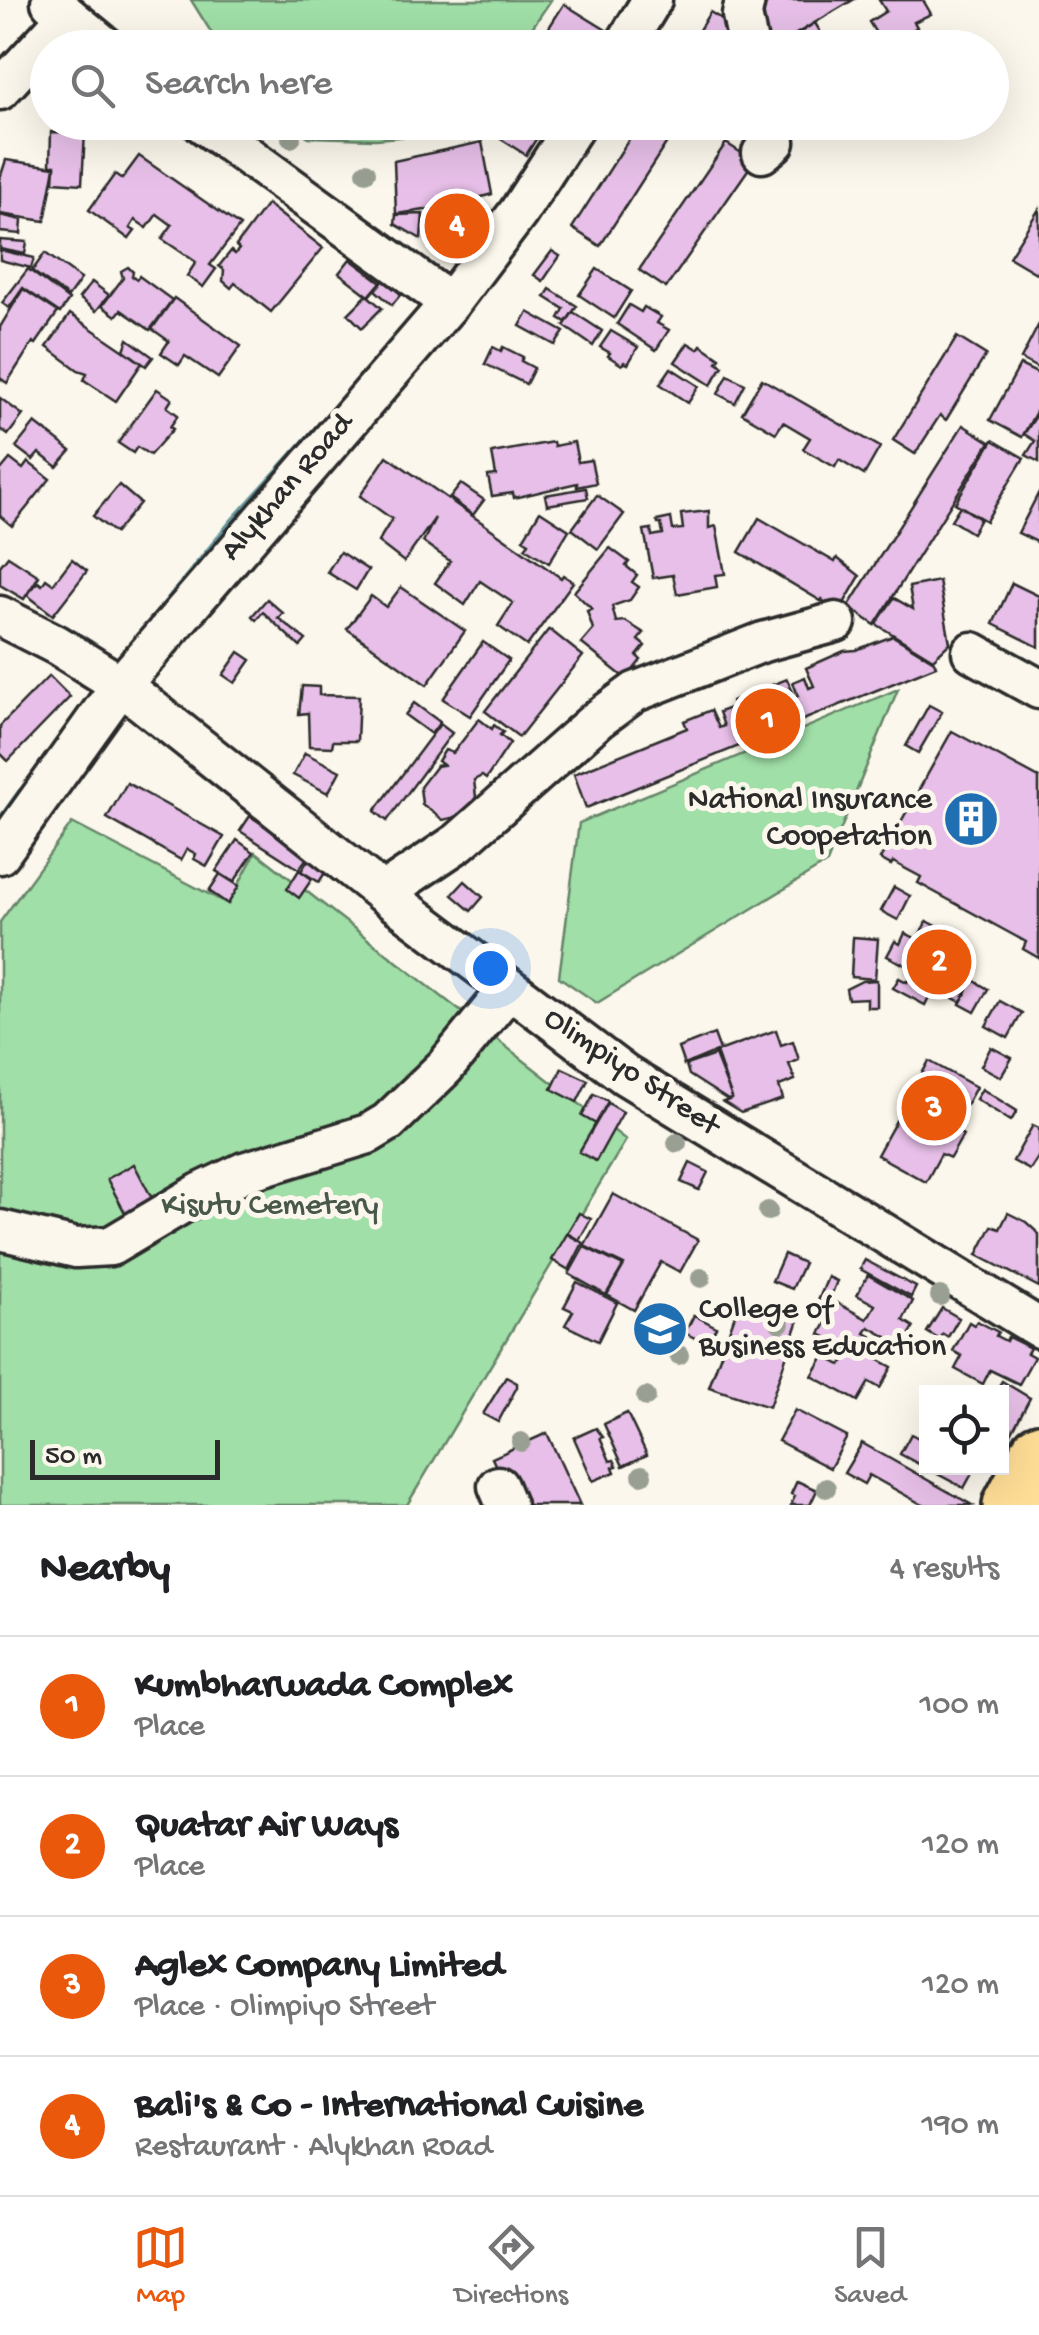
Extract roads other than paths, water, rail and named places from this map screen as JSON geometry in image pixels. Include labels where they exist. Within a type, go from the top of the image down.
[{"type":"highway","points":[[1010,1505],[1039,1452]]},
{"type":"street","points":[[634,30],[652,0]]},
{"type":"street","points":[[744,0],[745,30]]},
{"type":"street","points":[[42,30],[58,8],[85,30]]},
{"type":"street","points":[[0,90],[30,48]]},
{"type":"street","points":[[226,140],[450,303]]},
{"type":"street","name":"Alykhan Road","points":[[0,854],[121,685],[450,303],[518,213],[565,140]]},
{"type":"street","name":"Olimpiyo Street","points":[[0,616],[58,645],[121,685],[382,894],[626,1075],[1039,1328]]},
{"type":"street","points":[[382,894],[459,842],[596,720],[635,692],[763,642],[836,622]]},
{"type":"street","points":[[972,652],[1039,689]]},
{"type":"street","points":[[0,1230],[76,1248],[111,1246],[244,1172],[368,1134],[388,1122],[444,1066],[508,990]]},
{"type":"waterway","points":[[154,619],[232,523],[338,406]]},
{"type":"waterway","points":[[0,821],[21,792]]},
{"type":"place","name":"Bali's & Co - International Cuisine","points":[[457,226]]},
{"type":"place","name":"Kumbharwada Complex","points":[[768,721]]},
{"type":"place","name":"National Insurance Coopetation","points":[[971,819]]},
{"type":"place","name":"Quatar Air Ways","points":[[939,962]]},
{"type":"place","name":"Aglex Company Limited","points":[[934,1108]]},
{"type":"place","name":"College of Business Education","points":[[660,1329]]},
{"type":"park label","name":"Kisutu Cemetery","points":[[270,1207]]}]
